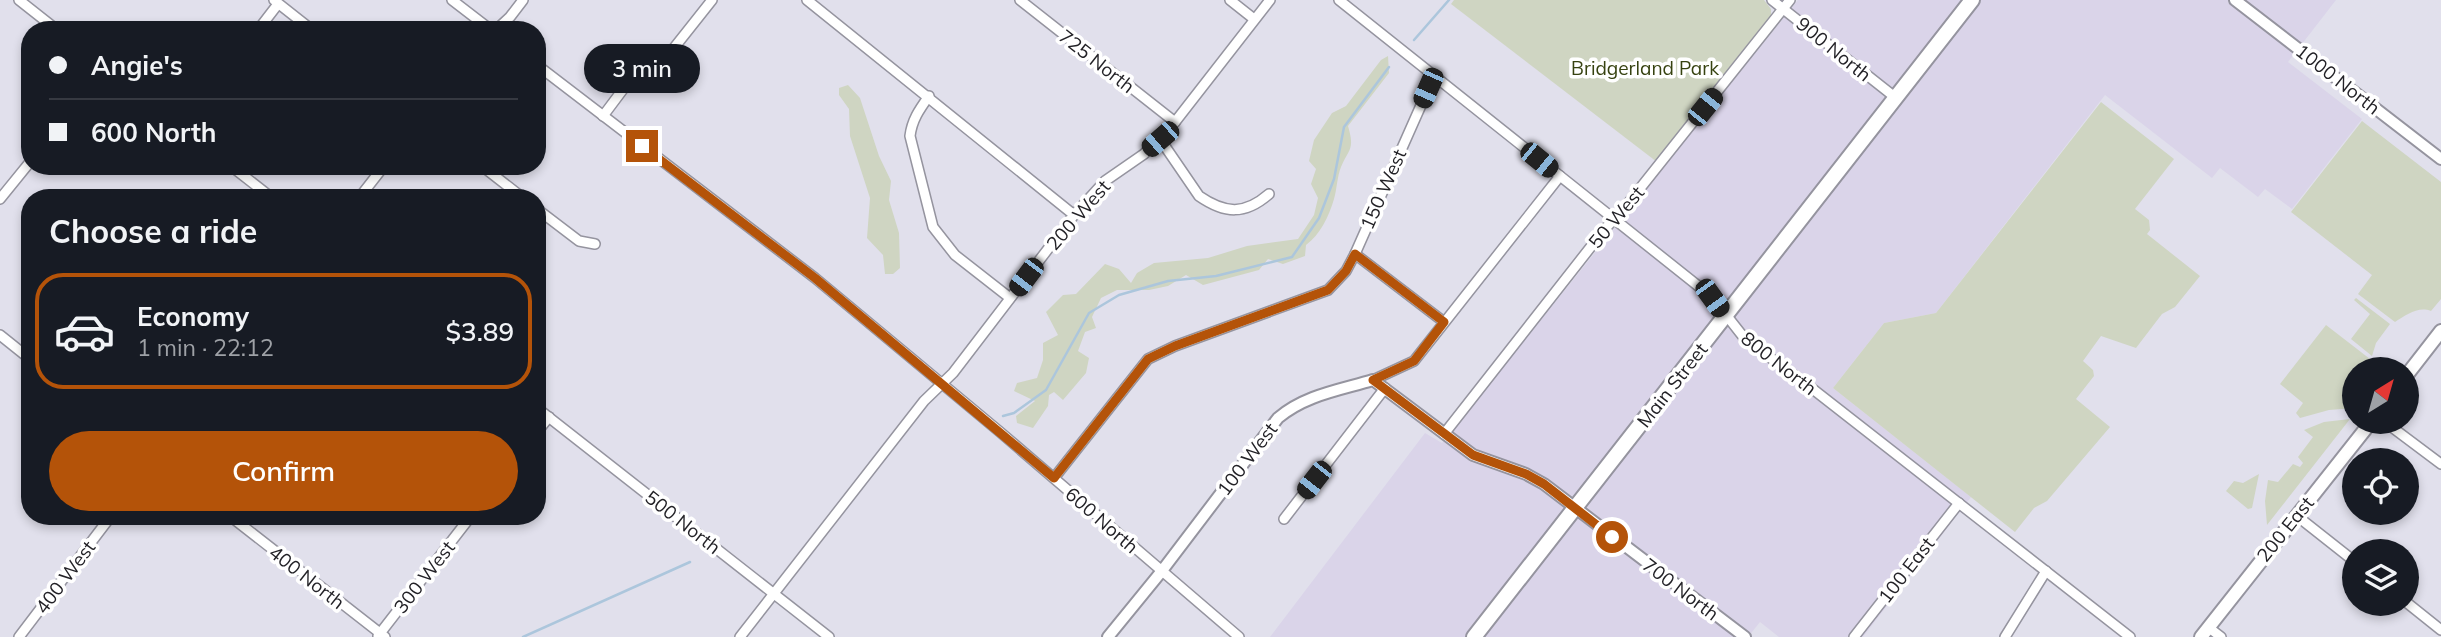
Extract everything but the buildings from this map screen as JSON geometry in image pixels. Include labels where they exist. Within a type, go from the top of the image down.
[{"type":"main road","name":"Main Street","points":[[1474,637],[1972,0]]},
{"type":"main road","points":[[2419,359],[2441,331]]},
{"type":"main road","name":"200 East","points":[[2205,632],[2362,434]]},
{"type":"street","points":[[19,0],[46,21]]},
{"type":"street","points":[[452,0],[481,21]]},
{"type":"street","points":[[505,21],[523,0]]},
{"type":"street","points":[[603,116],[645,60],[666,58],[712,0]]},
{"type":"street","points":[[807,0],[1074,215]]},
{"type":"street","name":"725 North","points":[[1020,0],[1175,122]]},
{"type":"street","points":[[1230,0],[1254,19]]},
{"type":"street","name":"200 West","points":[[740,637],[1074,215],[1105,181],[1160,139],[1270,0]]},
{"type":"street","name":"800 North","points":[[1339,0],[1712,298],[1745,339],[2130,637]]},
{"type":"street","name":"900 North","points":[[1772,0],[1786,4],[1896,98]]},
{"type":"street","name":"1000 North","points":[[2235,0],[2441,159]]},
{"type":"street","points":[[264,21],[276,2],[300,21]]},
{"type":"street","name":"50 West","points":[[1444,434],[1786,4]]},
{"type":"street","name":"600 North","points":[[546,72],[815,278],[943,383],[1238,637]]},
{"type":"street","name":"150 West","points":[[1054,478],[1148,359],[1175,346],[1328,290],[1346,271],[1434,76]]},
{"type":"street","points":[[929,96],[916,113],[910,136],[933,227],[955,255],[1010,298]]},
{"type":"street","points":[[1160,139],[1199,196],[1209,202],[1227,209],[1246,209],[1256,205],[1269,194]]},
{"type":"street","points":[[0,199],[21,173]]},
{"type":"street","points":[[243,175],[260,189]]},
{"type":"street","points":[[366,189],[377,175]]},
{"type":"street","points":[[494,175],[511,189]]},
{"type":"street","name":"100 West","points":[[1108,637],[1278,418],[1308,399],[1373,380],[1414,361],[1560,176]]},
{"type":"street","points":[[546,216],[579,241],[595,244]]},
{"type":"street","points":[[1355,254],[1444,322]]},
{"type":"street","points":[[0,335],[21,352]]},
{"type":"street","name":"700 North","points":[[1373,380],[1473,455],[1526,474],[1544,484],[1745,637]]},
{"type":"street","points":[[1284,519],[1385,388]]},
{"type":"street","name":"500 North","points":[[546,415],[829,637]]},
{"type":"street","points":[[546,421],[549,417]]},
{"type":"street","points":[[2401,434],[2441,464]]},
{"type":"street","name":"100 East","points":[[1854,637],[1959,503]]},
{"type":"street","points":[[2297,516],[2342,552]]},
{"type":"street","name":"400 West","points":[[19,637],[104,525]]},
{"type":"street","name":"400 North","points":[[241,525],[381,636]]},
{"type":"street","name":"300 West","points":[[381,636],[464,525]]},
{"type":"street","points":[[2005,637],[2046,571]]},
{"type":"street","points":[[2419,612],[2441,629]]},
{"type":"street","points":[[2205,632],[2221,637]]},
{"type":"shaded area","points":[[1798,0],[2336,0],[2288,62],[2362,119],[2292,209],[2265,189],[2258,197],[2220,168],[2212,178],[2105,95],[1936,313],[1884,323],[1833,388],[1971,497],[1863,637],[1779,637],[1760,622],[1748,637],[1270,637],[1425,433],[1442,443]]},
{"type":"green space","name":"Bridgerland Park","points":[[1454,0],[1764,0],[1771,9],[1771,16],[1657,162],[1451,4]]},
{"type":"green space","points":[[1388,56],[1389,73],[1348,126],[1351,145],[1340,171],[1332,205],[1320,231],[1306,245],[1305,256],[1283,264],[1268,259],[1259,270],[1203,285],[1186,275],[1168,286],[1149,290],[1117,290],[1101,298],[1092,317],[1096,328],[1085,332],[1078,351],[1089,358],[1086,373],[1063,400],[1054,392],[1049,395],[1048,406],[1033,428],[1017,423],[1016,416],[1035,401],[1014,391],[1017,383],[1037,378],[1043,360],[1043,343],[1058,335],[1046,312],[1063,295],[1076,294],[1105,264],[1119,269],[1131,283],[1137,273],[1154,263],[1208,258],[1247,246],[1298,239],[1314,215],[1318,198],[1311,184],[1316,169],[1309,161],[1314,140],[1332,113],[1346,106],[1381,60]]},
{"type":"green space","points":[[848,85],[860,98],[879,156],[891,181],[889,200],[899,233],[900,268],[893,274],[885,274],[883,255],[867,238],[870,198],[850,136],[849,109],[839,95],[839,88]]},
{"type":"green space","points":[[2101,102],[2174,159],[2135,209],[2149,220],[2150,230],[2147,234],[2200,276],[2175,307],[2162,314],[2136,348],[2101,336],[2083,361],[2093,370],[2094,376],[2076,399],[2110,427],[2047,501],[2034,508],[2015,532],[1833,388],[1884,323],[1936,313]]},
{"type":"green space","points":[[2362,121],[2441,182],[2441,299],[2431,311],[2417,310],[2395,322],[2358,294],[2372,275],[2291,212]]},
{"type":"green space","points":[[2356,298],[2390,324],[2376,343],[2372,356],[2351,339],[2370,314],[2354,300]]},
{"type":"green space","points":[[2326,325],[2367,357],[2342,357],[2342,409],[2300,418],[2296,413],[2303,403],[2280,384]]},
{"type":"green space","points":[[2342,420],[2342,429],[2267,525],[2265,501],[2268,480],[2278,482],[2293,464],[2300,467],[2303,463],[2298,457],[2313,437],[2304,430],[2324,422]]},
{"type":"green space","points":[[2259,474],[2252,508],[2248,509],[2226,491],[2234,481],[2243,483]]},
{"type":"waterway","points":[[1414,40],[1449,0]]},
{"type":"waterway","points":[[1003,416],[1014,413],[1046,390],[1089,313],[1119,295],[1168,281],[1216,276],[1292,257],[1319,218],[1334,179],[1344,127],[1389,67]]},
{"type":"waterway","points":[[523,637],[690,562]]},
{"type":"route","points":[[642,146],[815,278],[1054,478],[1148,359],[1159,352],[1328,290],[1346,271],[1355,254],[1444,322],[1414,361],[1373,380],[1473,455],[1526,474],[1544,484],[1612,537]]}]
